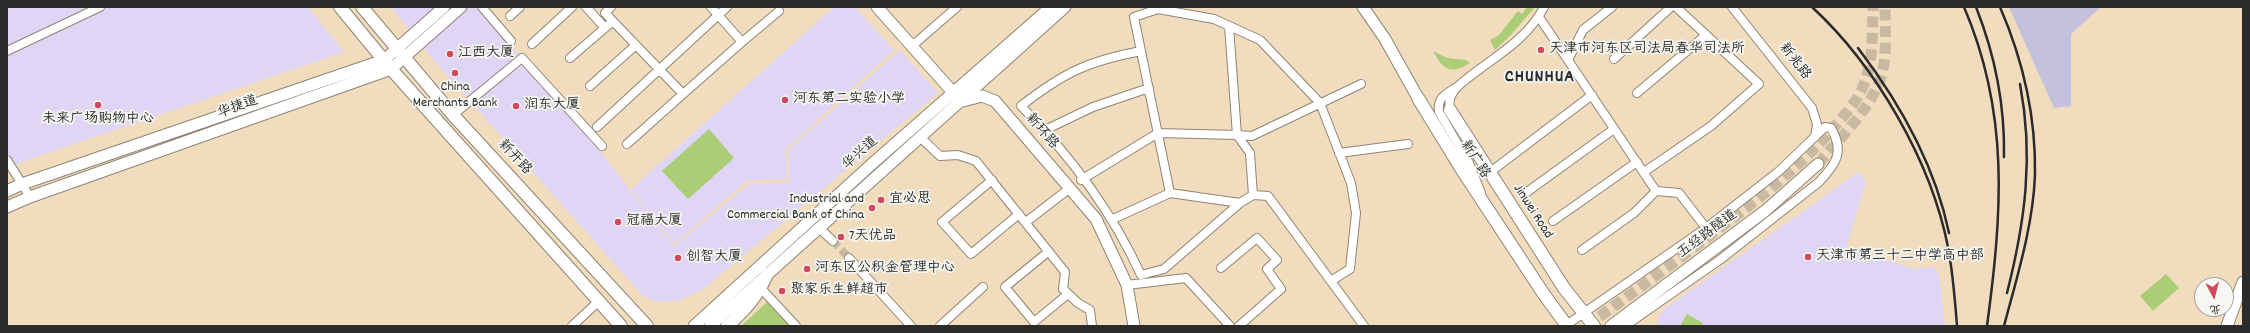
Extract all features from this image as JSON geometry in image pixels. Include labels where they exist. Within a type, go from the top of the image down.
[{"type":"main road","points":[[340,7],[387,64],[621,326]]},
{"type":"main road","name":"新开路","points":[[362,7],[453,115],[647,326]]},
{"type":"main road","name":"新广路","points":[[1418,98],[1543,293],[1566,326]]},
{"type":"main road","name":"Jinwei Road","points":[[1450,110],[1564,288],[1594,326]]},
{"type":"main road","points":[[727,326],[752,303],[759,286],[767,274]]},
{"type":"street","points":[[7,51],[100,7]]},
{"type":"street","name":"华捷道","points":[[401,54],[444,7]]},
{"type":"street","name":"华捷道","points":[[7,207],[30,197],[387,64],[461,7]]},
{"type":"street","points":[[482,7],[511,41]]},
{"type":"street","points":[[510,16],[520,7]]},
{"type":"street","points":[[532,44],[572,7]]},
{"type":"street","points":[[586,7],[605,28]]},
{"type":"street","points":[[611,7],[605,13],[683,94]]},
{"type":"street","points":[[711,7],[742,42]]},
{"type":"street","points":[[597,128],[727,7]]},
{"type":"street","points":[[877,7],[957,98]]},
{"type":"street","points":[[912,46],[957,7]]},
{"type":"street","name":"华兴道","points":[[767,274],[920,137],[957,98],[1051,7]]},
{"type":"street","name":"华兴道","points":[[696,324],[873,163],[957,98],[1065,7]]},
{"type":"street","points":[[1358,7],[1374,23]]},
{"type":"street","name":"新广路","points":[[1364,7],[1397,59],[1418,98]]},
{"type":"street","points":[[1483,200],[1477,180],[1469,163],[1438,112],[1438,104],[1442,96],[1457,87],[1518,40],[1539,17],[1544,7]]},
{"type":"street","points":[[1568,60],[1583,30],[1612,7]]},
{"type":"street","points":[[1614,59],[1671,7]]},
{"type":"street","points":[[1644,172],[1711,126],[1758,84],[1676,7]]},
{"type":"street","name":"新兆路","points":[[1732,7],[1812,108],[1817,124],[1813,140]]},
{"type":"street","points":[[1170,193],[1150,88],[1134,17],[1158,9],[1214,19],[1260,40],[1320,103],[1351,183],[1356,213],[1350,269],[1331,281]]},
{"type":"street","points":[[627,144],[742,42],[779,12]]},
{"type":"street","points":[[1539,17],[1656,190],[1679,193],[1706,228]]},
{"type":"street","points":[[570,58],[613,21]]},
{"type":"street","points":[[1229,26],[1237,135],[1250,153],[1253,195]]},
{"type":"street","points":[[1637,93],[1706,35]]},
{"type":"street","points":[[590,86],[636,45]]},
{"type":"street","points":[[1141,51],[1088,64],[1051,83],[1021,106],[1045,130],[1113,219],[1141,275],[1164,269],[1240,203],[1253,195],[1268,196],[1364,326]]},
{"type":"street","points":[[453,115],[522,58],[602,146]]},
{"type":"street","name":"华捷道","points":[[7,191],[22,184],[387,64]]},
{"type":"street","points":[[1082,180],[1158,134],[1252,136],[1361,84]]},
{"type":"street","points":[[1450,110],[1449,103],[1452,94],[1457,87]]},
{"type":"street","points":[[1045,130],[1093,107],[1150,88]]},
{"type":"street","points":[[1490,173],[1592,95]]},
{"type":"street","name":"新环路","points":[[957,98],[982,96],[995,101],[1096,219],[1127,285],[1134,326]]},
{"type":"street","points":[[1566,326],[1706,228],[1778,172],[1827,126],[1833,133],[1838,144],[1837,157],[1834,164],[1819,182],[1721,259],[1625,326]]},
{"type":"street","points":[[1527,192],[1614,129]]},
{"type":"street","points":[[920,137],[940,156],[958,155],[976,161],[1026,222],[1064,272],[1063,289],[1078,303],[1090,310],[1092,326]]},
{"type":"street","points":[[1339,153],[1408,144]]},
{"type":"street","points":[[7,160],[30,197]]},
{"type":"street","points":[[1553,221],[1637,162]]},
{"type":"street","name":"五经路隧道","points":[[1611,326],[1765,211],[1818,164]]},
{"type":"street","points":[[992,180],[942,222],[972,254],[1019,214]]},
{"type":"street","points":[[1026,222],[1070,188]]},
{"type":"street","points":[[1582,250],[1634,213],[1656,190]]},
{"type":"street","points":[[1113,219],[1170,193],[1240,203]]},
{"type":"street","points":[[819,228],[833,241]]},
{"type":"street","points":[[1221,268],[1257,238],[1277,260],[1267,268],[1281,289],[1239,326]]},
{"type":"street","points":[[1048,252],[1005,287],[1034,322],[1068,294]]},
{"type":"street","points":[[849,258],[911,326]]},
{"type":"street","points":[[1127,285],[1186,278],[1230,326]]},
{"type":"street","points":[[2226,326],[2243,282]]},
{"type":"street","points":[[710,326],[759,286],[796,326]]},
{"type":"street","points":[[940,326],[983,287]]},
{"type":"street","points":[[572,326],[599,301]]},
{"type":"shaded area","name":"未来广场购物中心","points":[[7,7],[308,7],[344,52],[27,160],[7,170]]},
{"type":"shaded area","points":[[391,7],[478,7],[596,146],[674,246],[749,184],[789,182],[788,150],[900,50],[938,93],[702,290],[677,301],[654,301],[642,295],[437,64]]},
{"type":"shaded area","name":"河东第二实验小学","points":[[834,7],[855,7],[894,50],[785,150],[787,179],[747,181],[674,244],[631,189]]},
{"type":"shaded area","points":[[2009,7],[2101,7],[2071,34],[2071,106],[2054,108]]},
{"type":"shaded area","name":"天津市第三十二中学高中部","points":[[1859,172],[1866,182],[1846,248],[1916,269],[1934,267],[1939,275],[1945,326],[1658,326],[1658,318],[1664,309]]},
{"type":"green space","points":[[1527,7],[1535,7],[1510,36],[1495,50],[1490,40],[1499,35],[1518,11],[1522,14]]},
{"type":"green space","points":[[1433,51],[1447,58],[1466,60],[1470,63],[1458,69],[1448,69],[1440,63]]},
{"type":"green space","points":[[709,129],[734,158],[688,199],[662,171]]},
{"type":"green space","points":[[2166,274],[2179,288],[2153,311],[2140,296]]},
{"type":"green space","points":[[767,302],[789,326],[741,326]]},
{"type":"green space","points":[[1687,314],[1703,323],[1701,326],[1680,326]]},
{"type":"tunnel","points":[[1586,326],[1660,273],[1753,203],[1784,177],[1828,134],[1854,102],[1865,81],[1872,50],[1873,7]]},
{"type":"tunnel","points":[[1818,164],[1860,116],[1879,83],[1885,56],[1885,7]]},
{"type":"tunnel","points":[[833,241],[849,258]]},
{"type":"railway","points":[[1812,7],[1836,31],[1858,57],[1879,86],[1898,117],[1914,149],[1929,182],[1940,214],[1953,277],[1957,326]]},
{"type":"railway","points":[[1964,7],[1979,47],[1989,86],[1995,125],[1998,165],[1996,244],[1987,326]]},
{"type":"railway","points":[[1976,7],[1989,43],[1998,80],[2003,118],[2004,157]]},
{"type":"railway","points":[[2000,7],[2021,68],[2030,110],[2035,153],[2034,194],[2028,232],[2004,326]]},
{"type":"railway","points":[[1858,48],[1888,91],[1914,136],[1935,183],[1949,233]]},
{"type":"railway","points":[[2007,293],[2019,241],[2026,189],[2026,137],[2020,84]]},
{"type":"place","name":"天津市河东区司法局春华司法所","points":[[1541,50]]},
{"type":"place","name":"江西大厦","points":[[450,54]]},
{"type":"place","name":"China Merchants Bank","points":[[455,73]]},
{"type":"place","name":"河东第二实验小学","points":[[785,100]]},
{"type":"place","name":"未来广场购物中心","points":[[98,105]]},
{"type":"place","name":"润东大厦","points":[[516,106]]},
{"type":"place","name":"宜必思","points":[[881,200]]},
{"type":"place","name":"Industrial and Commercial Bank of China","points":[[872,208]]},
{"type":"place","name":"冠福大厦","points":[[618,222]]},
{"type":"place","name":"7天优品","points":[[841,237]]},
{"type":"place","name":"天津市第三十二中学高中部","points":[[1808,257]]},
{"type":"place","name":"创智大厦","points":[[678,258]]},
{"type":"place","name":"河东区公积金管理中心","points":[[807,269]]},
{"type":"place","name":"聚家乐生鲜超市","points":[[782,291]]},
{"type":"district","name":"CHUNHUA","points":[[1540,79]]}]
